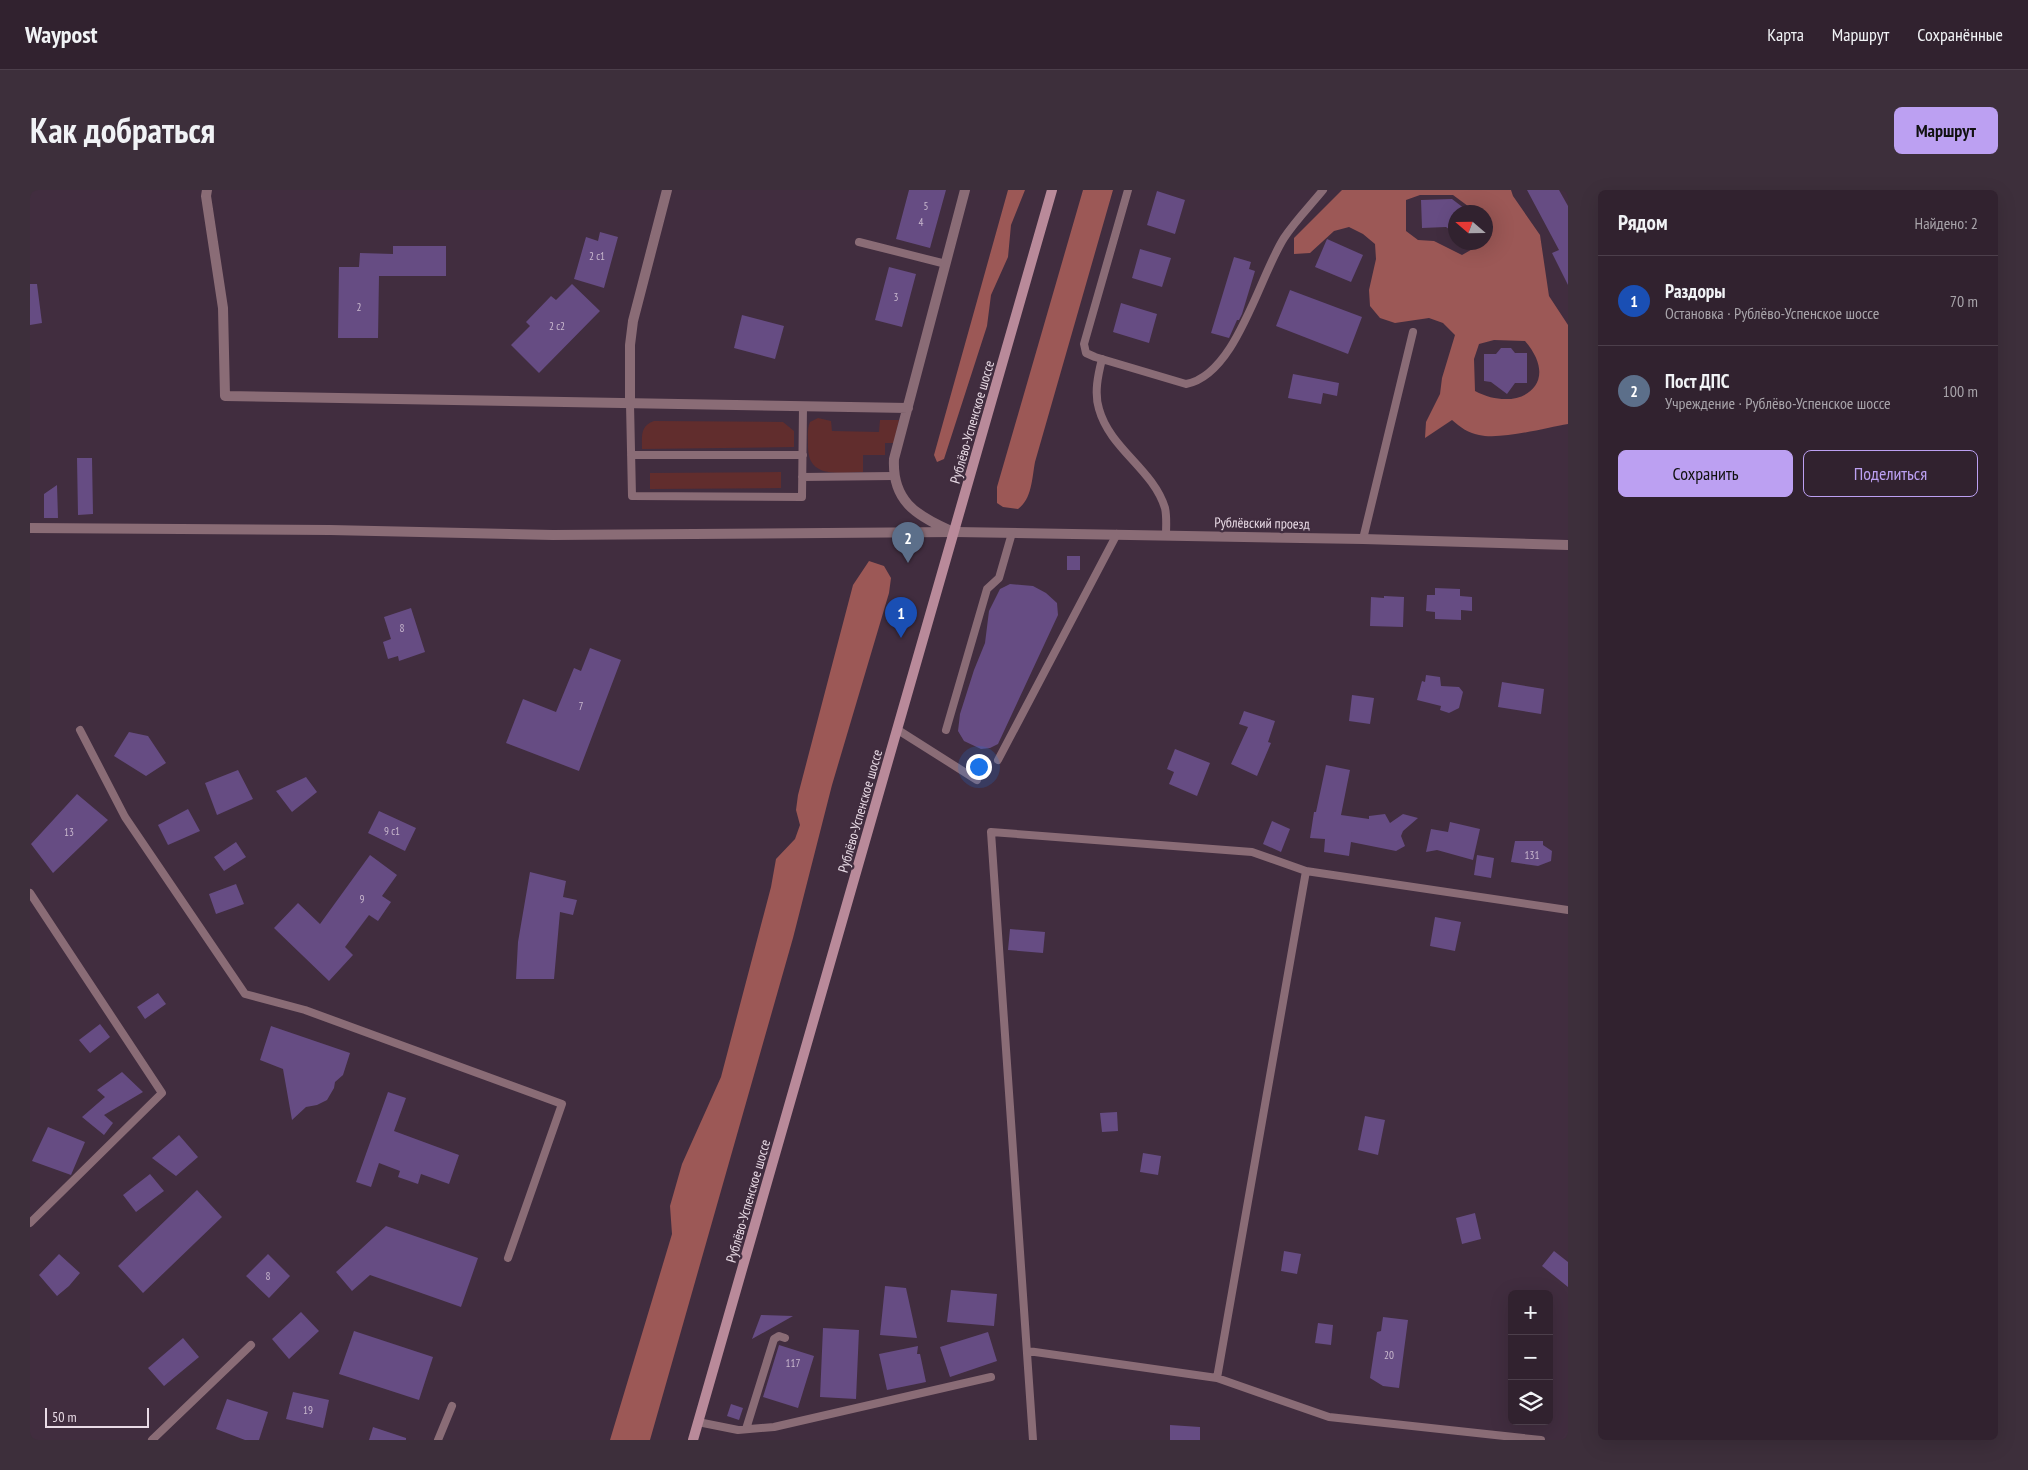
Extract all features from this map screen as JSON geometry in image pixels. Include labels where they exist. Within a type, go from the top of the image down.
[{"type":"main road","name":"Рублёво-Успенское шоссе","points":[[693,1440],[1052,190]]},
{"type":"street","points":[[207,190],[223,308],[225,396],[908,408]]},
{"type":"street","points":[[630,404],[630,345],[633,320],[666,190]]},
{"type":"street","points":[[955,532],[932,522],[914,510],[899,492],[893,476],[894,459],[965,190]]},
{"type":"street","name":"Рублёвский проезд","points":[[30,528],[553,535],[955,532],[1363,539],[1568,545]]},
{"type":"lane","points":[[1128,190],[1084,344],[1086,353],[1102,360],[1186,384],[1197,382],[1209,374],[1232,344],[1243,326],[1284,238],[1323,190]]},
{"type":"lane","points":[[859,242],[946,264]]},
{"type":"lane","points":[[1363,539],[1413,332]]},
{"type":"lane","points":[[1102,360],[1097,392],[1099,409],[1117,445],[1148,478],[1160,500],[1164,508],[1166,535]]},
{"type":"lane","points":[[630,404],[632,496],[802,497],[803,407]]},
{"type":"lane","points":[[631,455],[803,455]]},
{"type":"lane","points":[[802,477],[893,476]]},
{"type":"lane","points":[[946,730],[987,589],[999,578],[1012,533]]},
{"type":"lane","points":[[998,760],[1117,534]]},
{"type":"lane","points":[[80,730],[125,817],[245,994],[306,1010],[562,1104],[508,1258]]},
{"type":"lane","points":[[898,730],[977,780]]},
{"type":"lane","points":[[1033,1440],[991,832],[1252,852],[1306,872],[1568,910]]},
{"type":"lane","points":[[1217,1378],[1306,872]]},
{"type":"lane","points":[[30,893],[162,1093],[30,1223]]},
{"type":"lane","points":[[746,1429],[774,1339],[779,1336],[785,1338]]},
{"type":"lane","points":[[152,1440],[251,1345]]},
{"type":"lane","points":[[1028,1351],[1217,1378],[1329,1417],[1541,1440]]},
{"type":"lane","points":[[698,1422],[738,1430],[774,1427],[991,1377]]},
{"type":"lane","points":[[438,1440],[452,1406]]},
{"type":"shaded area","points":[[1008,190],[1025,190],[1011,225],[1008,257],[991,295],[987,326],[944,459],[937,462],[934,455]]},
{"type":"shaded area","points":[[1083,190],[1113,190],[1035,462],[1029,494],[1023,505],[1018,509],[1003,507],[997,503],[997,487]]},
{"type":"shaded area","points":[[1342,190],[1511,190],[1513,196],[1540,235],[1549,296],[1568,325],[1568,424],[1511,435],[1488,436],[1471,433],[1452,420],[1425,438],[1426,422],[1440,394],[1442,378],[1455,335],[1443,323],[1429,318],[1395,323],[1380,318],[1370,306],[1369,290],[1376,259],[1375,244],[1363,234],[1349,227],[1334,231],[1310,253],[1294,254],[1294,238]],"holes":[[[1494,340],[1525,341],[1536,357],[1539,371],[1537,382],[1530,391],[1520,397],[1506,399],[1491,397],[1475,391],[1474,359],[1479,344]]]},
{"type":"shaded area","points":[[818,418],[831,421],[832,431],[879,432],[880,420],[899,420],[894,443],[885,443],[885,455],[863,455],[863,472],[835,473],[819,469],[813,464],[809,456],[809,425],[810,422]]},
{"type":"shaded area","points":[[654,421],[783,422],[794,431],[794,447],[642,449],[644,429],[649,423]]},
{"type":"shaded area","points":[[781,472],[781,488],[650,489],[650,473]]},
{"type":"shaded area","points":[[869,561],[884,566],[891,578],[889,593],[832,785],[793,938],[650,1440],[610,1440],[672,1234],[670,1206],[682,1164],[721,1077],[771,887],[776,859],[795,839],[800,825],[796,810],[798,795],[853,585]]},
{"type":"building","points":[[909,190],[946,190],[930,248],[896,239]]},
{"type":"building","points":[[1527,190],[1559,190],[1568,206],[1568,285],[1552,253],[1559,250]]},
{"type":"building","points":[[1157,191],[1185,200],[1175,234],[1147,225]]},
{"type":"building","points":[[1452,199],[1460,205],[1448,205],[1448,228],[1422,228],[1421,200]]},
{"type":"building","points":[[600,232],[618,237],[604,288],[574,279],[586,237],[598,241]]},
{"type":"building","points":[[1327,239],[1363,255],[1351,282],[1315,267]]},
{"type":"building","points":[[393,246],[446,246],[446,276],[379,276],[378,338],[338,338],[339,267],[359,267],[360,253],[393,254]]},
{"type":"building","points":[[1140,249],[1171,258],[1162,287],[1132,278]]},
{"type":"building","points":[[1234,257],[1251,262],[1249,269],[1255,271],[1242,314],[1239,320],[1237,320],[1229,338],[1211,333]]},
{"type":"building","points":[[889,267],[916,274],[902,327],[875,320]]},
{"type":"building","points":[[30,284],[37,284],[42,323],[30,325]]},
{"type":"building","points":[[572,284],[600,311],[539,373],[511,345],[530,326],[526,322],[551,296],[556,300]]},
{"type":"building","points":[[1290,290],[1362,317],[1348,354],[1276,326]]},
{"type":"building","points":[[1121,303],[1157,314],[1149,343],[1113,332]]},
{"type":"building","points":[[742,315],[784,326],[775,359],[734,348]]},
{"type":"building","points":[[1501,348],[1511,348],[1515,353],[1527,353],[1527,383],[1515,383],[1507,394],[1491,382],[1484,381],[1484,354],[1496,354]]},
{"type":"building","points":[[1293,374],[1339,383],[1337,396],[1323,393],[1321,404],[1288,398]]},
{"type":"building","points":[[77,458],[92,458],[93,514],[78,515]]},
{"type":"building","points":[[57,485],[58,518],[44,518],[44,494]]},
{"type":"building","points":[[1067,556],[1080,556],[1080,570],[1067,570]]},
{"type":"building","points":[[1010,584],[1033,586],[1046,593],[1057,603],[1058,615],[998,744],[990,748],[981,749],[964,741],[958,731],[960,714],[985,643],[989,611],[1000,589]]},
{"type":"building","points":[[1435,588],[1460,589],[1460,596],[1472,597],[1472,611],[1461,610],[1461,620],[1435,619],[1435,612],[1426,611],[1427,595],[1435,595]]},
{"type":"building","points":[[1384,596],[1404,597],[1403,627],[1370,626],[1371,597],[1384,598]]},
{"type":"building","points":[[411,608],[425,652],[399,661],[398,656],[388,659],[383,642],[391,639],[384,617]]},
{"type":"building","points":[[590,648],[621,660],[579,771],[506,743],[523,699],[556,712],[574,668],[581,671]]},
{"type":"building","points":[[1426,675],[1440,677],[1441,686],[1459,687],[1463,692],[1459,708],[1449,713],[1440,710],[1441,706],[1417,700],[1422,681],[1425,682]]},
{"type":"building","points":[[1502,682],[1544,689],[1541,714],[1498,707]]},
{"type":"building","points":[[1352,695],[1374,698],[1370,724],[1349,721]]},
{"type":"building","points":[[1244,711],[1275,721],[1268,742],[1271,743],[1257,776],[1231,764],[1248,727],[1239,724]]},
{"type":"building","points":[[129,732],[148,736],[166,763],[146,776],[114,756]]},
{"type":"building","points":[[1175,749],[1210,763],[1197,796],[1169,784],[1174,772],[1167,769]]},
{"type":"building","points":[[1326,765],[1350,770],[1341,815],[1369,819],[1369,816],[1385,814],[1390,823],[1403,814],[1418,818],[1403,831],[1401,836],[1405,846],[1396,851],[1351,842],[1349,856],[1324,852],[1325,839],[1310,838],[1314,812],[1316,812]]},
{"type":"building","points":[[238,770],[253,799],[217,815],[205,783]]},
{"type":"building","points":[[306,777],[317,792],[292,812],[276,791]]},
{"type":"building","points":[[77,794],[108,820],[53,873],[31,844]]},
{"type":"building","points":[[188,809],[200,831],[168,845],[158,825]]},
{"type":"building","points":[[379,811],[416,828],[405,851],[368,833]]},
{"type":"building","points":[[1272,821],[1290,829],[1281,852],[1263,844]]},
{"type":"building","points":[[1450,822],[1480,829],[1473,860],[1437,850],[1426,852],[1431,829],[1448,832]]},
{"type":"building","points":[[1515,841],[1543,841],[1543,845],[1552,851],[1551,861],[1538,866],[1511,862]]},
{"type":"building","points":[[236,842],[246,857],[224,871],[214,857]]},
{"type":"building","points":[[370,855],[397,875],[382,896],[391,902],[378,921],[369,915],[345,947],[353,955],[329,981],[274,928],[298,903],[320,924]]},
{"type":"building","points":[[1477,855],[1494,858],[1491,878],[1474,875]]},
{"type":"building","points":[[530,872],[566,881],[563,897],[577,900],[573,915],[560,912],[554,979],[516,979],[518,942]]},
{"type":"building","points":[[236,884],[244,904],[216,914],[209,894]]},
{"type":"building","points":[[1435,917],[1461,922],[1455,951],[1430,946]]},
{"type":"building","points":[[1010,929],[1045,932],[1043,953],[1008,950]]},
{"type":"building","points":[[158,993],[166,1004],[145,1019],[137,1007]]},
{"type":"building","points":[[100,1024],[110,1037],[90,1053],[79,1040]]},
{"type":"building","points":[[271,1026],[350,1053],[343,1075],[335,1082],[334,1088],[327,1100],[317,1105],[306,1107],[292,1120],[283,1069],[260,1060]]},
{"type":"building","points":[[122,1072],[143,1092],[104,1115],[113,1123],[104,1135],[82,1117],[105,1097],[97,1090]]},
{"type":"building","points":[[388,1092],[406,1098],[394,1131],[459,1155],[449,1184],[421,1174],[418,1184],[398,1177],[400,1171],[379,1163],[371,1187],[356,1182]]},
{"type":"building","points":[[1117,1112],[1118,1131],[1102,1132],[1100,1113]]},
{"type":"building","points":[[1365,1116],[1385,1120],[1378,1155],[1358,1150]]},
{"type":"building","points":[[48,1127],[85,1142],[71,1175],[32,1161]]},
{"type":"building","points":[[179,1135],[198,1157],[176,1176],[152,1158]]},
{"type":"building","points":[[1143,1153],[1161,1156],[1158,1175],[1140,1172]]},
{"type":"building","points":[[150,1174],[164,1191],[136,1212],[123,1195]]},
{"type":"building","points":[[197,1190],[222,1217],[143,1293],[118,1266]]},
{"type":"building","points":[[1475,1213],[1481,1239],[1462,1244],[1456,1218]]},
{"type":"building","points":[[386,1226],[478,1258],[461,1307],[370,1275],[352,1291],[336,1272]]},
{"type":"building","points":[[1284,1251],[1301,1254],[1297,1274],[1281,1271]]},
{"type":"building","points":[[1554,1251],[1568,1262],[1568,1287],[1542,1266]]},
{"type":"building","points":[[59,1254],[80,1273],[57,1296],[39,1275]]},
{"type":"building","points":[[268,1254],[290,1276],[269,1298],[246,1276]]},
{"type":"building","points":[[885,1286],[906,1288],[917,1338],[880,1335]]},
{"type":"building","points":[[951,1290],[997,1294],[994,1326],[947,1322]]},
{"type":"building","points":[[301,1312],[319,1331],[289,1359],[272,1339]]},
{"type":"building","points":[[761,1315],[793,1316],[752,1339]]},
{"type":"building","points":[[1383,1317],[1408,1320],[1399,1388],[1383,1386],[1370,1378],[1377,1332],[1381,1331]]},
{"type":"building","points":[[1318,1323],[1333,1325],[1331,1345],[1315,1343]]},
{"type":"building","points":[[823,1328],[859,1330],[856,1399],[820,1397]]},
{"type":"building","points":[[354,1331],[433,1357],[419,1400],[339,1374]]},
{"type":"building","points":[[988,1332],[997,1361],[950,1377],[940,1347]]},
{"type":"building","points":[[183,1338],[199,1357],[164,1386],[148,1368]]},
{"type":"building","points":[[779,1345],[814,1356],[798,1408],[763,1397]]},
{"type":"building","points":[[918,1346],[917,1354],[920,1354],[926,1382],[887,1390],[879,1354]]},
{"type":"building","points":[[293,1392],[329,1400],[323,1428],[286,1419]]},
{"type":"building","points":[[227,1399],[268,1412],[259,1440],[245,1440],[216,1429]]},
{"type":"building","points":[[731,1404],[743,1408],[739,1420],[727,1416]]},
{"type":"building","points":[[1170,1425],[1200,1427],[1200,1440],[1170,1440]]},
{"type":"building","points":[[373,1427],[406,1438],[406,1440],[369,1440]]},
{"type":"place","name":"Пост ДПС","points":[[908,563]]},
{"type":"place","name":"Раздоры","points":[[901,638]]}]
